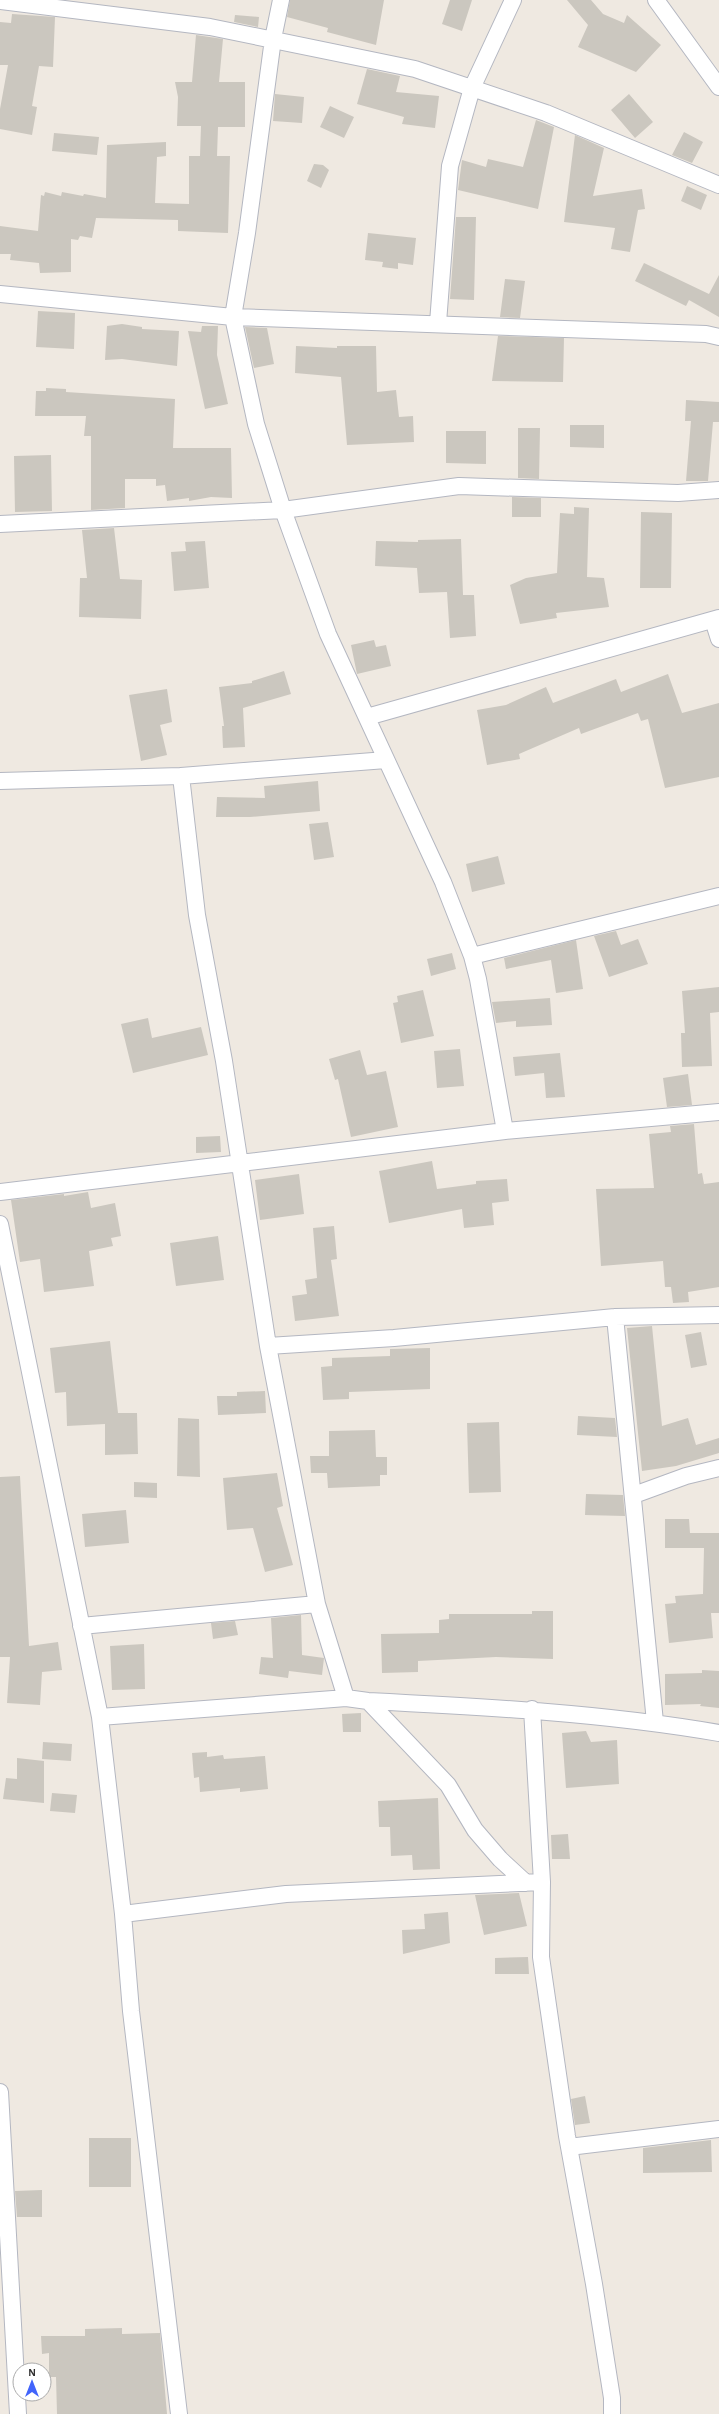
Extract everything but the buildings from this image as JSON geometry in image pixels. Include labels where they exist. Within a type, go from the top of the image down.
[{"type":"street","points":[[281,0],[272,39],[247,233],[233,317],[256,424],[283,510],[328,634],[443,882],[472,956],[478,978],[505,1131]]},
{"type":"street","points":[[438,323],[450,166],[472,88],[513,0]]},
{"type":"street","points":[[656,0],[719,88]]},
{"type":"street","points":[[0,1],[210,27],[415,69],[546,113],[719,185]]},
{"type":"street","points":[[0,294],[233,317],[438,323],[706,334],[719,337]]},
{"type":"street","points":[[0,524],[283,510],[459,486],[678,493],[719,490]]},
{"type":"street","points":[[367,717],[716,619],[719,639]]},
{"type":"street","points":[[0,781],[181,776],[386,760]]},
{"type":"street","points":[[181,776],[197,915],[240,1165],[268,1346],[316,1604],[346,1698]]},
{"type":"street","points":[[472,956],[719,896]]},
{"type":"street","points":[[0,1192],[240,1165],[505,1131],[719,1112]]},
{"type":"street","points":[[0,1224],[100,1717],[123,1914],[130,2011],[179,2414]]},
{"type":"street","points":[[268,1346],[394,1338],[615,1317],[719,1315]]},
{"type":"street","points":[[615,1317],[656,1722]]},
{"type":"street","points":[[634,1495],[686,1476],[719,1468]]},
{"type":"street","points":[[81,1626],[316,1604]]},
{"type":"street","points":[[100,1717],[346,1698],[368,1701],[532,1710],[656,1722],[719,1733]]},
{"type":"street","points":[[368,1701],[448,1785],[475,1830],[500,1859],[534,1882]]},
{"type":"street","points":[[532,1710],[534,1882],[541,1956],[569,2148],[594,2284],[612,2398],[612,2414]]},
{"type":"street","points":[[123,1914],[286,1894],[534,1882]]},
{"type":"street","points":[[0,2092],[2,2167],[18,2414]]},
{"type":"street","points":[[569,2148],[719,2129]]}]
